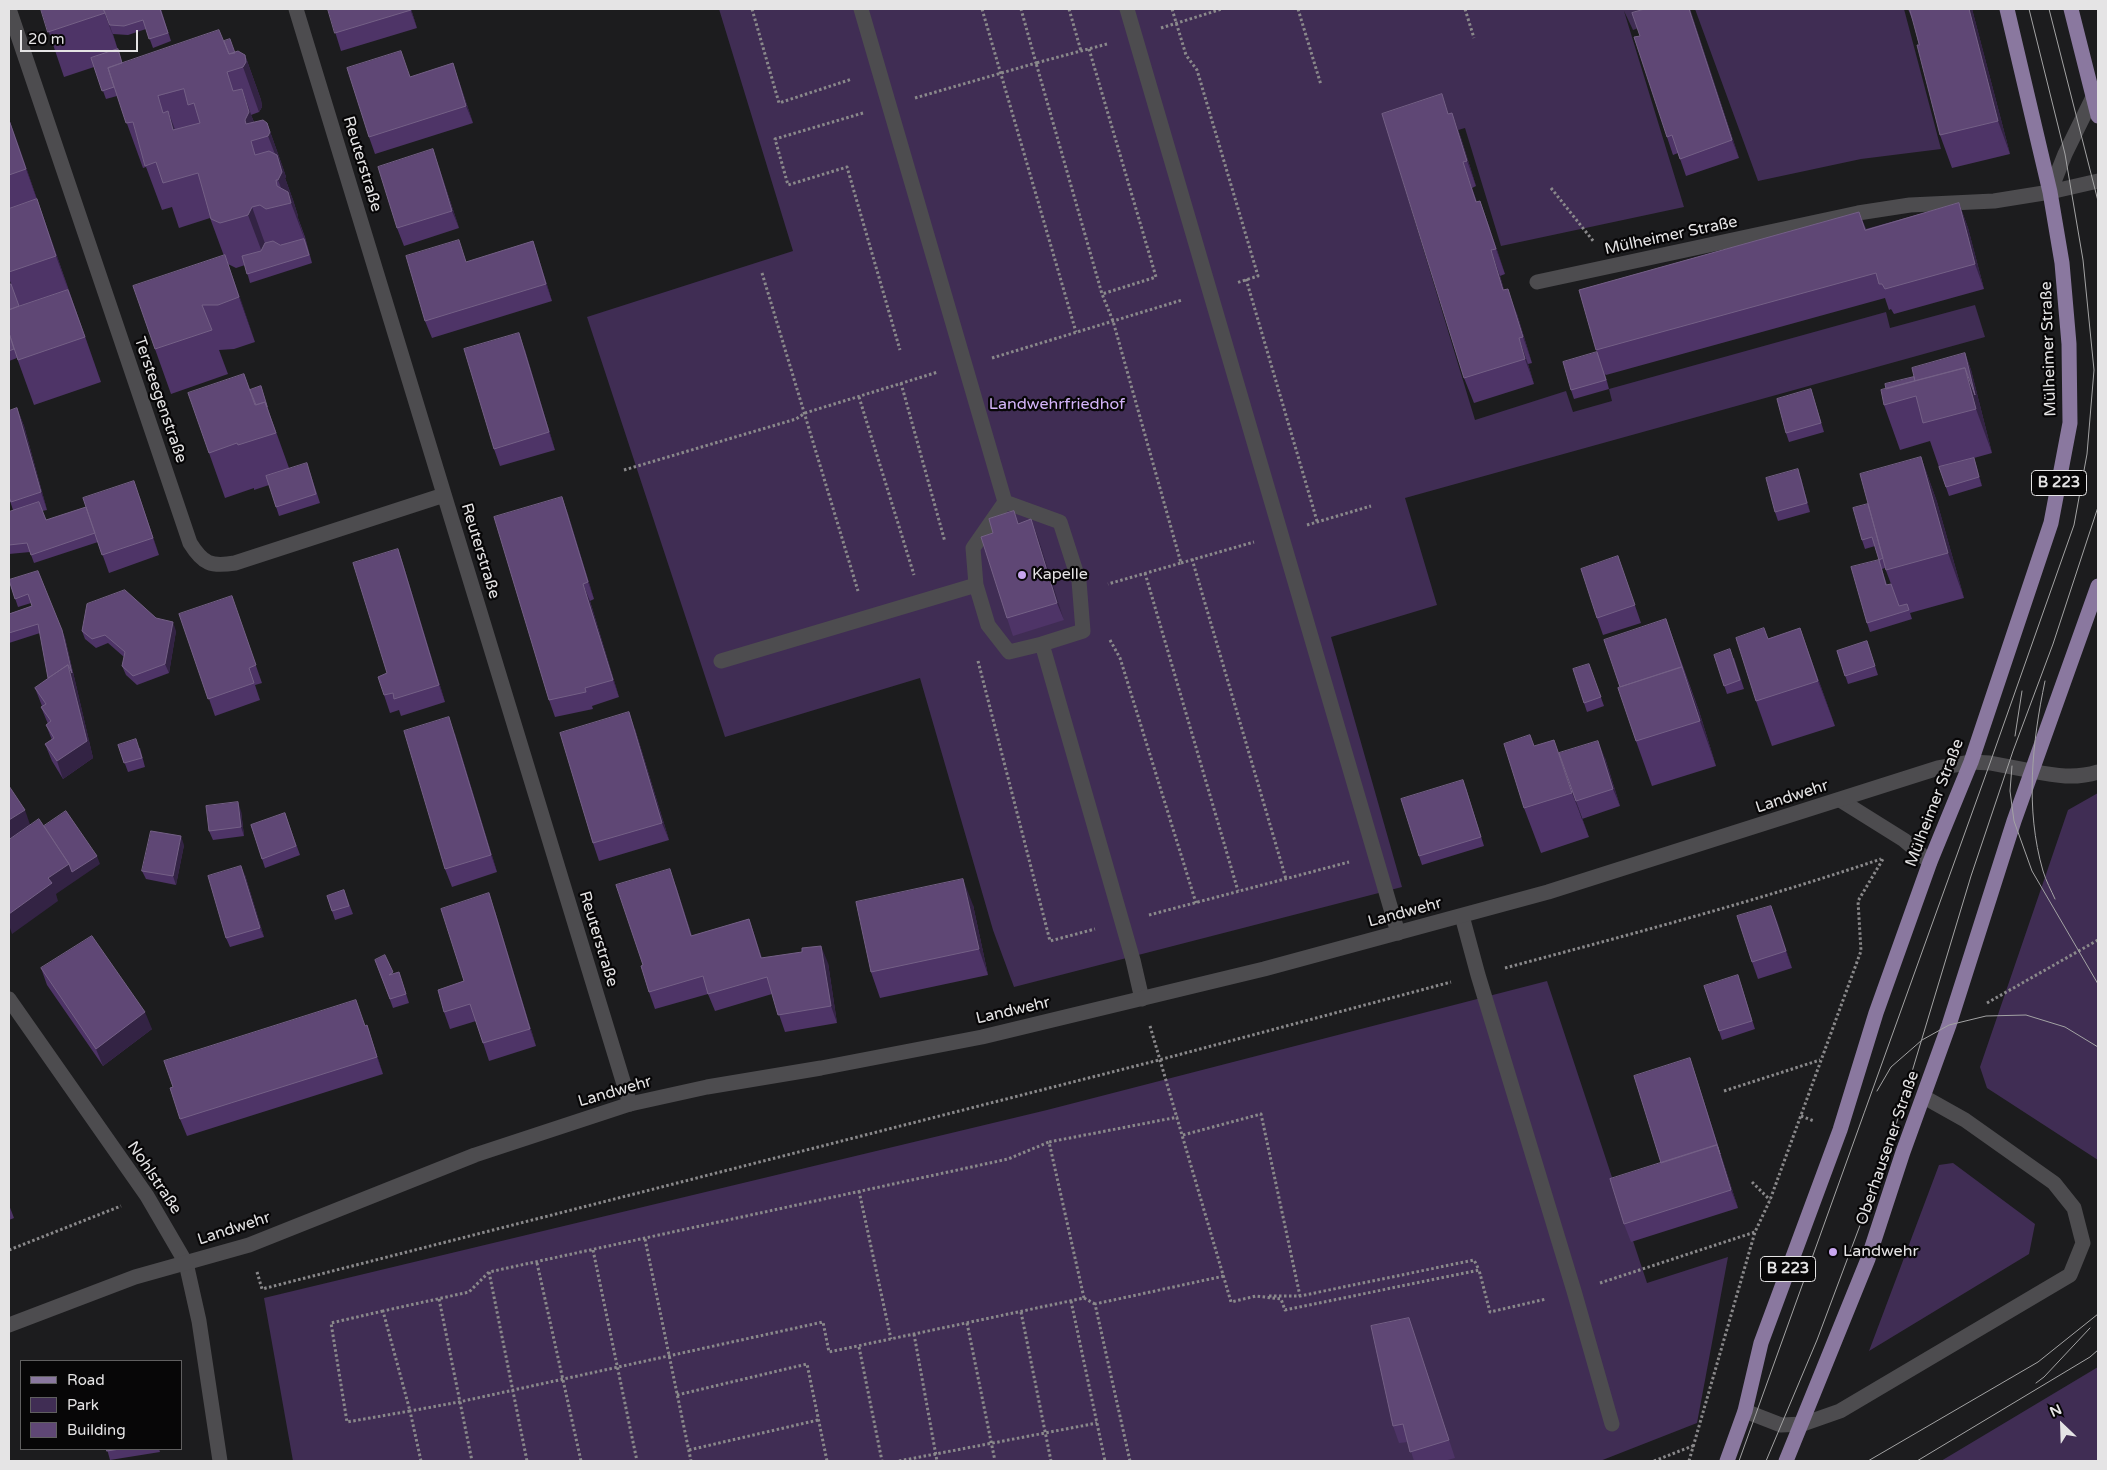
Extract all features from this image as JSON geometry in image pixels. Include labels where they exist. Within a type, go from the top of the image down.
[{"type":"main road","name":"Mülheimer Straße","points":[[1745,1411],[1761,1343],[1840,1130],[1876,1013],[1930,862],[1971,762],[2052,523],[2070,423],[2069,335],[2062,263],[2050,192],[2007,9]]},
{"type":"main road","points":[[2071,9],[2096,95],[2098,116]]},
{"type":"main road","points":[[2032,771],[2098,586]]},
{"type":"main road","name":"Oberhausener Straße","points":[[1786,1461],[1868,1259],[1903,1152],[1949,1025],[2032,771]]},
{"type":"main road","name":"B 223","points":[[1727,1461],[1745,1411]]},
{"type":"street","name":"Tersteegenstraße","points":[[9,9],[190,543],[198,556],[208,563],[220,566],[235,563],[444,495]]},
{"type":"street","name":"Reuterstraße","points":[[296,9],[630,1104]]},
{"type":"street","points":[[861,9],[1005,502]]},
{"type":"street","points":[[1127,9],[1398,933]]},
{"type":"street","points":[[2050,192],[2065,154],[2096,95]]},
{"type":"street","name":"Mülheimer Straße","points":[[1537,282],[1858,212],[1910,205],[1994,201],[2050,192],[2098,180]]},
{"type":"street","points":[[1005,502],[1060,522],[1079,581],[1083,631],[1009,652],[988,625],[976,584],[973,548],[1005,502]]},
{"type":"street","points":[[721,661],[922,602],[976,584]]},
{"type":"street","points":[[1042,644],[1122,922],[1142,999]]},
{"type":"street","name":"Landwehr","points":[[9,1325],[135,1277],[249,1245],[474,1155],[630,1104],[707,1087],[821,1068],[982,1036],[1142,999],[1462,916],[1604,875],[1938,768],[1971,762],[1990,763],[2067,778],[2086,776],[2098,772]]},
{"type":"street","points":[[1840,800],[1904,840],[1930,862]]},
{"type":"street","points":[[1462,916],[1612,1424]]},
{"type":"street","name":"Nohlstraße","points":[[9,999],[147,1196],[186,1263],[200,1322],[220,1461]]},
{"type":"street","points":[[1745,1411],[1781,1425],[1802,1424],[1840,1411],[2070,1275],[2083,1243],[2074,1208],[2054,1183],[1965,1120],[1924,1097]]},
{"type":"path","points":[[752,9],[779,103],[879,70]]},
{"type":"path","points":[[982,9],[1076,332]]},
{"type":"path","points":[[1021,9],[1102,294],[1113,320],[1181,563],[1100,586]]},
{"type":"path","points":[[1069,9],[1081,51]]},
{"type":"path","points":[[1172,9],[1186,55],[1198,70],[1258,276]]},
{"type":"path","points":[[1036,63],[1135,36],[1222,9]]},
{"type":"path","points":[[1298,9],[1321,85]]},
{"type":"path","points":[[1465,9],[1474,38]]},
{"type":"path","points":[[1089,49],[1156,277],[1102,294]]},
{"type":"path","points":[[1551,188],[1614,266]]},
{"type":"path","points":[[762,273],[866,618]]},
{"type":"path","points":[[1246,279],[1316,521]]},
{"type":"path","points":[[901,383],[945,544]]},
{"type":"path","points":[[859,397],[922,602]]},
{"type":"path","points":[[1192,560],[1286,879]]},
{"type":"path","points":[[1145,573],[1238,891]]},
{"type":"path","points":[[1108,637],[1120,658],[1196,903]]},
{"type":"path","points":[[978,661],[1050,941],[1376,854]]},
{"type":"path","points":[[249,1245],[262,1289],[1159,1060],[1698,917],[1793,889],[1884,858],[1858,901],[1861,951],[1770,1200],[1755,1232],[1689,1461]]},
{"type":"path","points":[[1949,1025],[2098,940]]},
{"type":"path","points":[[1142,999],[1231,1302],[1256,1296],[1300,1296],[1474,1260],[1479,1270],[1490,1312],[1574,1291],[1755,1232]]},
{"type":"path","points":[[1724,1091],[1820,1060]]},
{"type":"path","points":[[1183,1135],[1261,1114],[1300,1296]]},
{"type":"path","points":[[1178,1117],[1049,1142],[1008,1159],[489,1272],[469,1292],[331,1324],[347,1422],[459,1402],[823,1322],[829,1352],[1084,1298],[1096,1304],[1224,1276]]},
{"type":"path","points":[[1049,1142],[1084,1298]]},
{"type":"path","points":[[1752,1182],[1770,1200]]},
{"type":"path","points":[[859,1191],[891,1340]]},
{"type":"path","points":[[9,1250],[147,1196]]},
{"type":"path","points":[[645,1239],[691,1461]]},
{"type":"path","points":[[593,1250],[637,1461]]},
{"type":"path","points":[[537,1263],[581,1461]]},
{"type":"path","points":[[1256,1296],[1282,1299],[1285,1310],[1479,1270]]},
{"type":"path","points":[[489,1272],[527,1461]]},
{"type":"path","points":[[440,1300],[472,1461]]},
{"type":"path","points":[[1071,1301],[1105,1461]]},
{"type":"path","points":[[1096,1304],[1130,1461]]},
{"type":"path","points":[[383,1311],[410,1411],[421,1461]]},
{"type":"path","points":[[1021,1312],[1051,1461]]},
{"type":"path","points":[[967,1323],[995,1461]]},
{"type":"path","points":[[914,1334],[937,1461]]},
{"type":"path","points":[[859,1346],[882,1461]]},
{"type":"path","points":[[677,1395],[807,1364],[827,1461]]},
{"type":"path","points":[[689,1450],[818,1420]]},
{"type":"path","points":[[899,1461],[1097,1422]]},
{"type":"path","points":[[1654,1461],[1695,1444]]},
{"type":"green space","name":"Landwehrfriedhof","points":[[719,9],[1692,9],[1633,30],[1624,11],[1684,207],[1501,246],[1465,128],[1393,149],[1475,420],[1566,391],[1573,412],[1612,401],[1609,389],[1886,312],[1890,328],[1975,305],[1985,337],[1405,498],[1437,605],[1331,637],[1402,887],[1014,987],[993,930],[920,678],[725,737],[587,317],[793,251]]},
{"type":"green space","points":[[1695,9],[1904,9],[1941,149],[1861,159],[1758,181]]},
{"type":"green space","points":[[2098,793],[2098,1160],[1987,1088],[1980,1067],[2068,810]]},
{"type":"green space","points":[[1547,981],[1647,1283],[1728,1257],[1697,1423],[1600,1461],[293,1461],[264,1298],[1047,1110]]},
{"type":"green space","points":[[1953,1163],[2035,1224],[2029,1254],[1869,1351],[1939,1165]]},
{"type":"green space","points":[[2098,1367],[2098,1461],[1941,1461]]},
{"type":"building","points":[[41,9],[103,9],[105,13],[48,32]]},
{"type":"building","points":[[104,9],[160,9],[168,33],[149,39],[143,20],[124,26],[110,25]]},
{"type":"building","points":[[328,9],[410,9],[411,10],[335,33]]},
{"type":"building","points":[[1645,9],[1689,9],[1732,140],[1680,159],[1672,135],[1667,137],[1634,37],[1640,36],[1632,13]]},
{"type":"building","points":[[1910,9],[1969,9],[1998,121],[1940,135],[1917,45],[1919,45]]},
{"type":"building","points":[[219,30],[229,54],[238,51],[245,55],[246,62],[243,67],[227,72],[233,91],[242,89],[249,112],[245,120],[246,124],[263,120],[267,123],[270,132],[268,136],[251,141],[255,155],[269,151],[277,155],[282,172],[278,180],[276,180],[277,186],[288,192],[291,203],[266,209],[260,205],[252,207],[248,215],[220,223],[211,219],[198,173],[163,183],[156,162],[145,166],[133,122],[126,123],[108,68]],"holes":[[[184,89],[188,105],[194,103],[200,123],[173,130],[168,111],[163,113],[158,96]]]},
{"type":"building","points":[[230,39],[235,53],[229,54],[224,41]]},
{"type":"building","points":[[118,49],[122,63],[108,68],[114,87],[102,91],[91,58]]},
{"type":"building","points":[[401,51],[410,77],[453,63],[466,106],[369,137],[347,68]]},
{"type":"building","points":[[1442,94],[1448,114],[1452,113],[1467,161],[1463,162],[1476,202],[1480,201],[1496,249],[1491,250],[1503,290],[1508,289],[1523,337],[1519,338],[1525,359],[1464,378],[1382,114]]},
{"type":"building","points":[[9,120],[26,169],[9,175]]},
{"type":"building","points":[[433,149],[452,211],[397,228],[378,167]]},
{"type":"building","points":[[37,199],[56,256],[9,272],[9,209]]},
{"type":"building","points":[[1959,203],[1975,264],[1885,289],[1882,284],[1879,284],[1876,273],[1596,350],[1579,290],[1859,212],[1865,230]]},
{"type":"building","points":[[304,239],[309,255],[247,274],[242,256],[261,251],[265,243],[273,241],[280,245]]},
{"type":"building","points":[[459,240],[466,262],[533,241],[546,284],[425,321],[406,256]]},
{"type":"building","points":[[225,255],[239,297],[218,305],[202,305],[212,330],[155,349],[133,286]]},
{"type":"building","points":[[9,284],[11,284],[19,306],[9,310]]},
{"type":"building","points":[[68,290],[85,337],[18,360],[9,333],[9,310]]},
{"type":"building","points":[[9,333],[14,349],[9,351]]},
{"type":"building","points":[[519,333],[549,432],[494,449],[464,349]]},
{"type":"building","points":[[1597,352],[1606,380],[1571,390],[1563,362]]},
{"type":"building","points":[[1965,353],[1975,395],[1965,368],[1915,381],[1912,368]]},
{"type":"building","points":[[1965,368],[1976,409],[1923,423],[1916,396],[1884,405],[1881,390]]},
{"type":"building","points":[[244,374],[255,405],[265,402],[276,433],[238,445],[237,443],[209,453],[188,393]]},
{"type":"building","points":[[1914,377],[1915,381],[1886,389],[1885,384]]},
{"type":"building","points":[[261,386],[267,407],[265,402],[256,405],[250,390]]},
{"type":"building","points":[[1811,389],[1821,423],[1786,433],[1777,399]]},
{"type":"building","points":[[17,408],[41,492],[11,502],[9,497],[9,411]]},
{"type":"building","points":[[1921,457],[1948,553],[1886,570],[1860,474]]},
{"type":"building","points":[[1974,458],[1979,477],[1946,487],[1939,467]]},
{"type":"building","points":[[307,463],[316,494],[276,507],[266,476]]},
{"type":"building","points":[[1798,469],[1807,503],[1775,512],[1766,478]]},
{"type":"building","points":[[134,481],[153,538],[102,555],[83,498]]},
{"type":"building","points":[[562,497],[588,582],[583,584],[613,680],[585,688],[586,692],[549,700],[494,517]]},
{"type":"building","points":[[39,502],[46,520],[86,507],[95,533],[31,555],[27,543],[9,545],[9,512]]},
{"type":"building","points":[[1868,504],[1883,558],[1879,560],[1872,537],[1862,540],[1853,508]]},
{"type":"building","name":"Kapelle","points":[[1014,511],[1018,524],[1031,519],[1057,603],[1007,618],[981,537],[993,533],[989,519]]},
{"type":"building","points":[[398,549],[439,685],[394,699],[393,693],[384,695],[378,677],[387,673],[353,563]]},
{"type":"building","points":[[1618,556],[1635,605],[1597,618],[1581,569]]},
{"type":"building","points":[[1879,560],[1886,585],[1891,584],[1899,606],[1907,604],[1909,610],[1867,623],[1851,567]]},
{"type":"building","points":[[38,571],[62,630],[72,673],[68,665],[48,678],[38,624],[9,633],[9,614],[32,606],[28,594],[15,599],[9,580]]},
{"type":"building","points":[[125,590],[156,618],[173,622],[165,664],[133,676],[122,666],[125,652],[105,635],[92,639],[82,631],[87,604]]},
{"type":"building","points":[[232,596],[256,665],[249,668],[254,683],[208,699],[179,614]]},
{"type":"building","points":[[1666,619],[1682,667],[1620,687],[1604,640]]},
{"type":"building","points":[[1764,628],[1768,639],[1800,628],[1818,681],[1756,701],[1736,638]]},
{"type":"building","points":[[1867,641],[1875,666],[1845,676],[1837,651]]},
{"type":"building","points":[[1730,649],[1740,680],[1724,686],[1714,655]]},
{"type":"building","points":[[1589,664],[1601,697],[1584,703],[1573,669]]},
{"type":"building","points":[[68,665],[87,741],[57,761],[45,744],[54,738],[46,725],[51,721],[41,707],[46,704],[35,688]]},
{"type":"building","points":[[1682,667],[1700,721],[1636,741],[1618,688]]},
{"type":"building","points":[[629,712],[662,823],[593,843],[560,733]]},
{"type":"building","points":[[449,717],[491,855],[445,869],[404,731]]},
{"type":"building","points":[[1530,735],[1534,746],[1554,740],[1572,793],[1524,808],[1504,744]]},
{"type":"building","points":[[136,739],[142,758],[124,763],[118,745]]},
{"type":"building","points":[[1598,741],[1613,789],[1576,801],[1559,753]]},
{"type":"building","points":[[1463,780],[1481,837],[1419,856],[1401,799]]},
{"type":"building","points":[[9,786],[25,810],[9,820]]},
{"type":"building","points":[[238,802],[241,827],[209,831],[206,806]]},
{"type":"building","points":[[66,811],[97,856],[72,872],[69,864],[44,826]]},
{"type":"building","points":[[285,813],[296,846],[262,859],[251,825]]},
{"type":"building","points":[[39,819],[69,864],[48,878],[52,883],[9,914],[9,840]]},
{"type":"building","points":[[151,831],[181,836],[173,876],[142,871]]},
{"type":"building","points":[[241,866],[260,928],[226,938],[208,876]]},
{"type":"building","points":[[670,869],[691,936],[749,919],[761,958],[802,952],[802,948],[821,946],[831,1006],[778,1015],[767,977],[708,994],[703,976],[649,992],[641,966],[643,965],[616,885]]},
{"type":"building","points":[[963,879],[979,949],[871,972],[856,902]]},
{"type":"building","points":[[344,890],[349,906],[332,911],[327,896]]},
{"type":"building","points":[[489,893],[530,1029],[483,1043],[470,1004],[444,1012],[438,990],[464,981],[441,909]]},
{"type":"building","points":[[1771,906],[1786,951],[1752,962],[1737,916]]},
{"type":"building","points":[[92,936],[145,1012],[96,1049],[41,968]]},
{"type":"building","points":[[385,955],[393,972],[389,975],[399,972],[406,994],[390,999],[375,960]]},
{"type":"building","points":[[1738,975],[1752,1021],[1719,1031],[1704,986]]},
{"type":"building","points":[[356,1000],[365,1026],[367,1025],[377,1057],[180,1119],[170,1088],[173,1087],[164,1061]]},
{"type":"building","points":[[1690,1058],[1720,1154],[1717,1145],[1661,1163],[1634,1076]]},
{"type":"building","points":[[1717,1145],[1731,1190],[1624,1224],[1610,1179]]},
{"type":"building","points":[[1409,1318],[1449,1440],[1410,1452],[1403,1424],[1393,1426],[1371,1326]]},
{"type":"tram line","points":[[1739,1461],[2074,525],[2087,454],[2094,370],[2083,260],[2065,154],[2029,9]]},
{"type":"tram line","points":[[2049,9],[2098,201]]},
{"type":"tram line","points":[[1766,1461],[1817,1340],[1889,1148],[1971,876],[2013,751],[2053,644],[2098,507]]},
{"type":"tram line","points":[[2045,681],[2034,752],[2032,800],[2037,848],[2044,875],[2055,899]]},
{"type":"tram line","points":[[2015,736],[2022,691]]},
{"type":"tram line","points":[[2012,766],[2010,791],[2014,821],[2032,871],[2098,984]]},
{"type":"tram line","points":[[1877,1091],[1891,1067],[1922,1040],[1949,1025],[1986,1016],[2026,1015],[2065,1027],[2098,1047]]},
{"type":"tram line","points":[[1868,1461],[2038,1362],[2098,1314]]},
{"type":"tram line","points":[[2036,1383],[2044,1377],[2090,1328]]},
{"type":"tram line","points":[[1917,1461],[2090,1357],[2098,1350]]},
{"type":"place","name":"Kapelle","points":[[1022,575]]},
{"type":"place","name":"Landwehr","points":[[1833,1252]]}]
